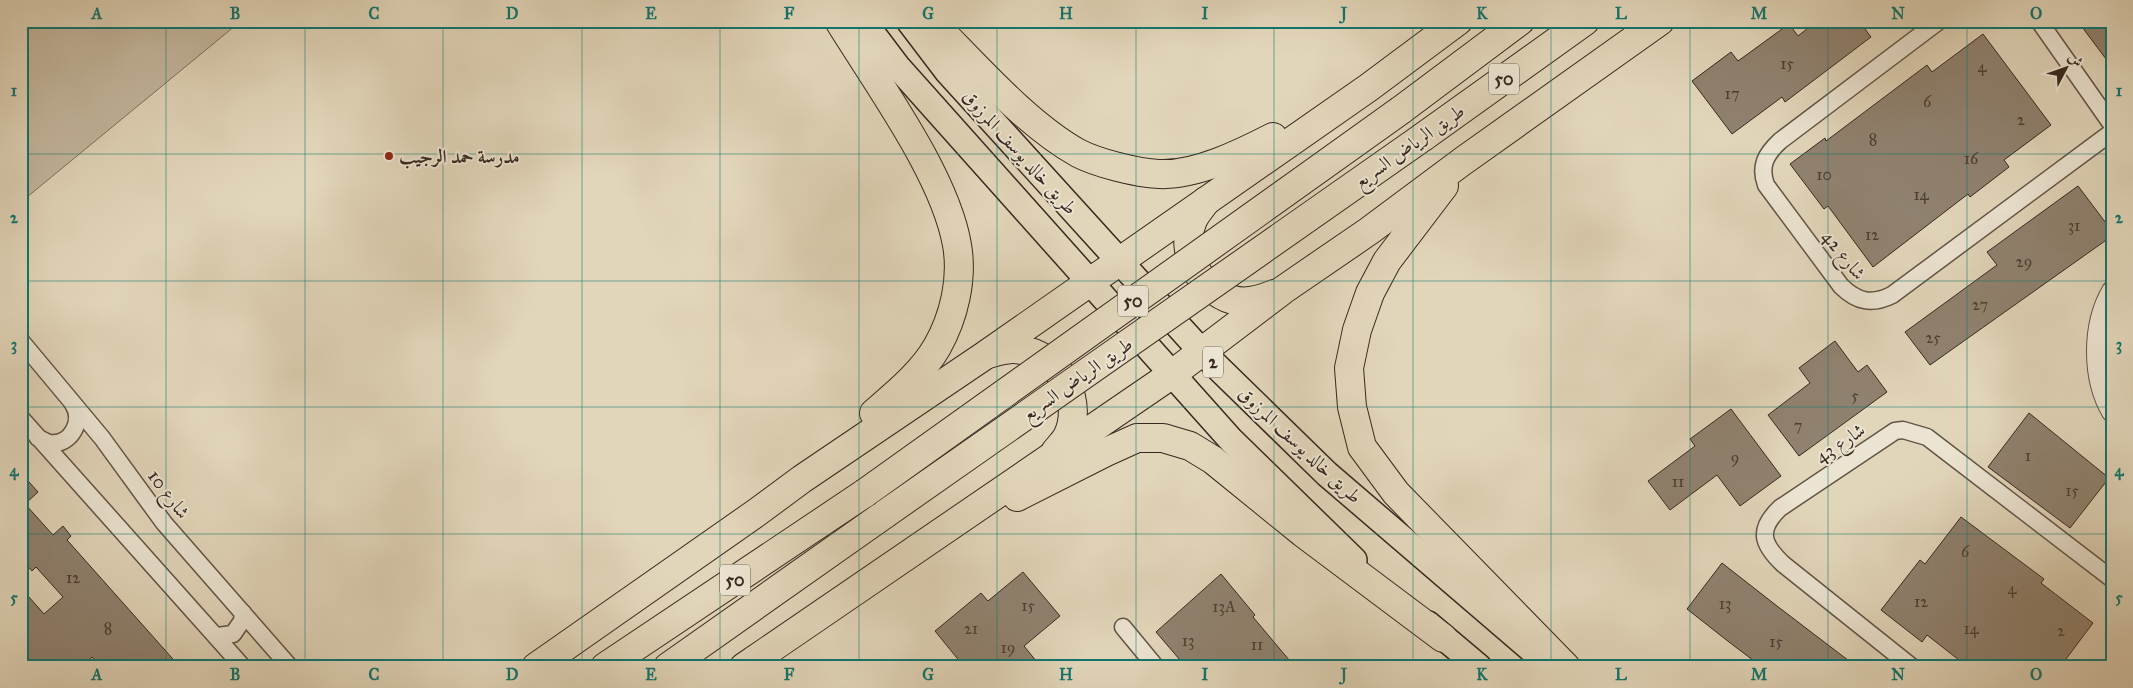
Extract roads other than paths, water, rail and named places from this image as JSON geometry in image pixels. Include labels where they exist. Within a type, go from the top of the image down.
[{"type":"highway","points":[[802,479],[906,384],[936,348],[950,316],[959,281],[957,245],[944,201],[913,141],[840,21]]},
{"type":"highway","points":[[931,21],[1038,126],[1079,154],[1117,166],[1160,174],[1202,168],[1246,151],[1368,88]]},
{"type":"highway","points":[[536,667],[802,479],[984,356],[1118,260],[1368,88],[1458,21]]},
{"type":"highway","name":"طريق الرياض السريع","points":[[605,667],[865,493],[1401,110],[1520,21]]},
{"type":"highway","name":"طريق الرياض السريع","points":[[668,667],[1423,137],[1584,21]]},
{"type":"highway","points":[[744,667],[1171,375],[1283,290],[1369,231],[1463,160],[1660,21]]},
{"type":"highway","points":[[1463,160],[1388,262],[1370,293],[1357,330],[1349,368],[1352,407],[1362,447],[1396,492],[1566,667]]},
{"type":"highway","points":[[1207,200],[1193,221],[1188,245],[1195,270],[1211,290],[1234,300],[1260,300],[1283,290]]},
{"type":"highway","points":[[984,356],[1004,349],[1026,350],[1046,359],[1062,374],[1071,394],[1073,415],[1067,436],[1054,454]]},
{"type":"highway","points":[[922,546],[1137,438],[1163,438],[1190,446],[1213,460],[1303,533],[1443,638]]},
{"type":"main road","name":"طريق خالد يوسف المرزوق","points":[[863,21],[897,66],[1231,440],[1348,553],[1443,638],[1479,667]]},
{"type":"main road","name":"طريق خالد يوسف المرزوق","points":[[909,21],[947,71],[1202,352],[1327,474],[1552,667]]},
{"type":"street","name":"شارع 42","points":[[1938,21],[1780,141],[1771,149],[1762,166],[1762,175],[1766,185],[1841,286],[1852,297],[1873,302],[1892,295],[2112,132]]},
{"type":"street","points":[[2039,21],[2112,125]]},
{"type":"street","points":[[2112,291],[2100,323],[2097,352],[2100,380],[2112,412]]},
{"type":"street","name":"شارع 10","points":[[21,341],[102,438],[164,523],[290,667]]},
{"type":"street","points":[[38,438],[50,443],[62,441],[72,434],[78,422],[77,410],[70,399]]},
{"type":"street","points":[[21,418],[243,667]]},
{"type":"street","name":"شارع 43","points":[[1912,667],[1782,564],[1770,552],[1764,534],[1769,518],[1780,508],[1895,431],[1904,430],[1927,437],[2112,580]]},
{"type":"street","points":[[217,636],[225,636],[238,628],[243,613]]},
{"type":"street","points":[[1123,627],[1156,667]]},
{"type":"place","name":"مدرسة حمد الرجيب","points":[[389,156]]}]
